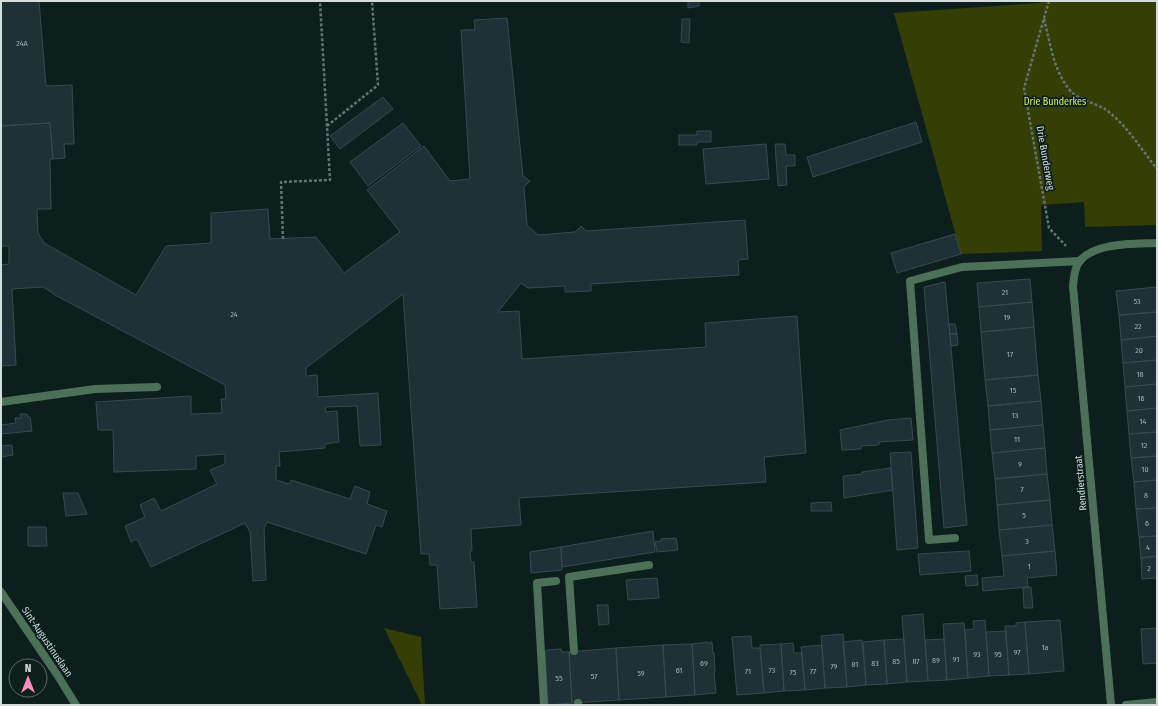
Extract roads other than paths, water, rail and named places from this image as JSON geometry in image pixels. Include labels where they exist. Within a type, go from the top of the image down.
[{"type":"street","points":[[955,538],[929,540],[910,281],[962,267],[1080,261],[1091,252],[1102,247],[1157,243]]},
{"type":"street","name":"Rendierstraat","points":[[1080,261],[1074,274],[1073,286],[1111,705]]},
{"type":"street","points":[[1,402],[95,389],[157,387]]},
{"type":"street","points":[[574,652],[568,577],[649,565]]},
{"type":"street","points":[[544,705],[537,583],[556,581]]},
{"type":"street","name":"Sint-Augustinuslaan","points":[[1,592],[76,705]]},
{"type":"street","points":[[1126,705],[1157,702]]},
{"type":"park label","name":"Drie Bunderkes","points":[[1055,102]]}]
